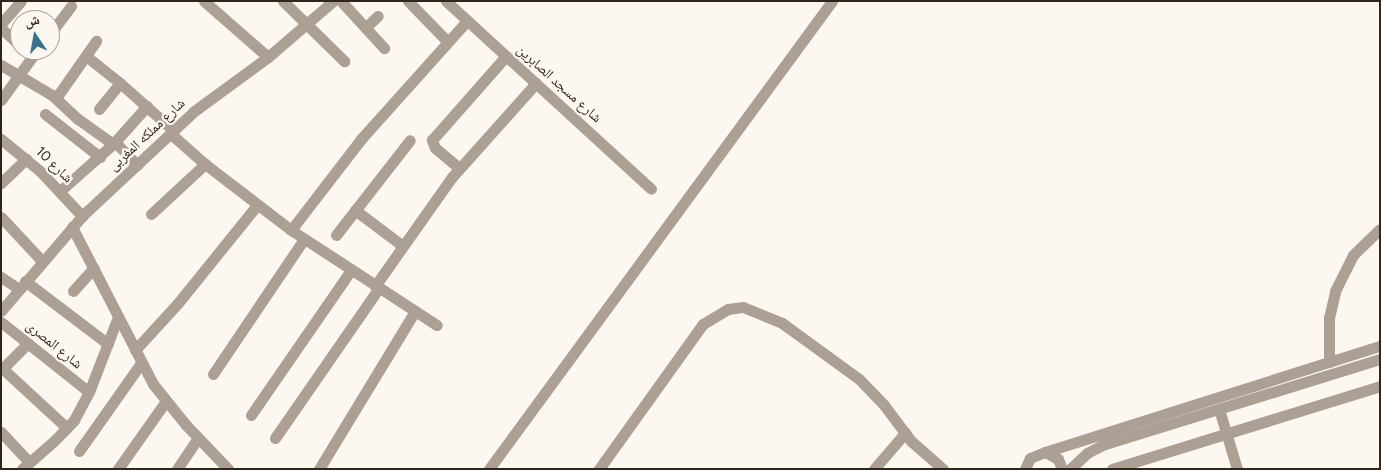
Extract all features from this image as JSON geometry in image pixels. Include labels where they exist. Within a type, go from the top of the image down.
[{"type":"street","points":[[1,24],[20,1]]},
{"type":"street","points":[[204,1],[268,57]]},
{"type":"street","points":[[283,1],[308,23],[344,61]]},
{"type":"street","name":"شارع مملكه المغربى","points":[[1,311],[82,216],[208,100],[268,57],[333,1]]},
{"type":"street","points":[[341,1],[384,48]]},
{"type":"street","points":[[408,1],[448,42]]},
{"type":"street","name":"شارع مسجد الصابرين","points":[[446,1],[651,189]]},
{"type":"street","points":[[489,469],[832,1]]},
{"type":"street","points":[[60,21],[71,6]]},
{"type":"street","points":[[366,27],[378,16]]},
{"type":"street","points":[[291,230],[361,139],[467,20]]},
{"type":"street","points":[[56,98],[96,41]]},
{"type":"street","points":[[86,56],[148,106],[172,133],[205,164],[257,205],[304,239],[437,326]]},
{"type":"street","points":[[459,168],[435,148],[432,140],[506,56]]},
{"type":"street","points":[[1,100],[26,60]]},
{"type":"street","points":[[1,65],[56,98],[78,119],[114,143],[137,166]]},
{"type":"street","points":[[99,109],[120,83]]},
{"type":"street","points":[[276,438],[403,246],[459,168],[536,83]]},
{"type":"street","points":[[60,191],[100,157],[148,106]]},
{"type":"street","points":[[45,114],[100,157]]},
{"type":"street","name":"شارع 10","points":[[1,139],[26,159],[60,191],[82,216]]},
{"type":"street","points":[[336,235],[410,140]]},
{"type":"street","points":[[1,183],[26,159]]},
{"type":"street","points":[[151,214],[205,164]]},
{"type":"street","points":[[135,350],[178,303],[257,205]]},
{"type":"street","points":[[355,210],[403,246]]},
{"type":"street","points":[[1,217],[42,262]]},
{"type":"street","points":[[72,227],[141,364],[166,401],[228,469]]},
{"type":"street","points":[[1329,362],[1329,318],[1339,279],[1353,256],[1380,229]]},
{"type":"street","points":[[213,374],[304,239]]},
{"type":"street","points":[[73,291],[94,268]]},
{"type":"street","points":[[252,415],[351,270]]},
{"type":"street","points":[[1,277],[22,285],[108,344]]},
{"type":"street","points":[[599,469],[703,324],[728,309],[743,307],[782,323],[859,379],[884,405],[905,433],[943,469]]},
{"type":"street","points":[[319,469],[415,311]]},
{"type":"street","points":[[1,432],[25,465],[67,428],[89,392],[118,317]]},
{"type":"street","name":"شارع المصرى","points":[[1,322],[89,392]]},
{"type":"street","points":[[28,344],[2,369],[67,428]]},
{"type":"street","points":[[1024,469],[1030,458],[1045,452],[1380,346]]},
{"type":"street","points":[[1070,469],[1086,454],[1102,445],[1380,359]]},
{"type":"street","points":[[79,451],[141,364]]},
{"type":"street","points":[[1112,469],[1380,386]]},
{"type":"street","points":[[118,469],[166,401]]},
{"type":"street","points":[[1219,409],[1237,469]]},
{"type":"street","points":[[874,469],[905,433]]},
{"type":"street","points":[[177,469],[198,438]]},
{"type":"street","points":[[1045,452],[1058,459],[1062,469]]}]
